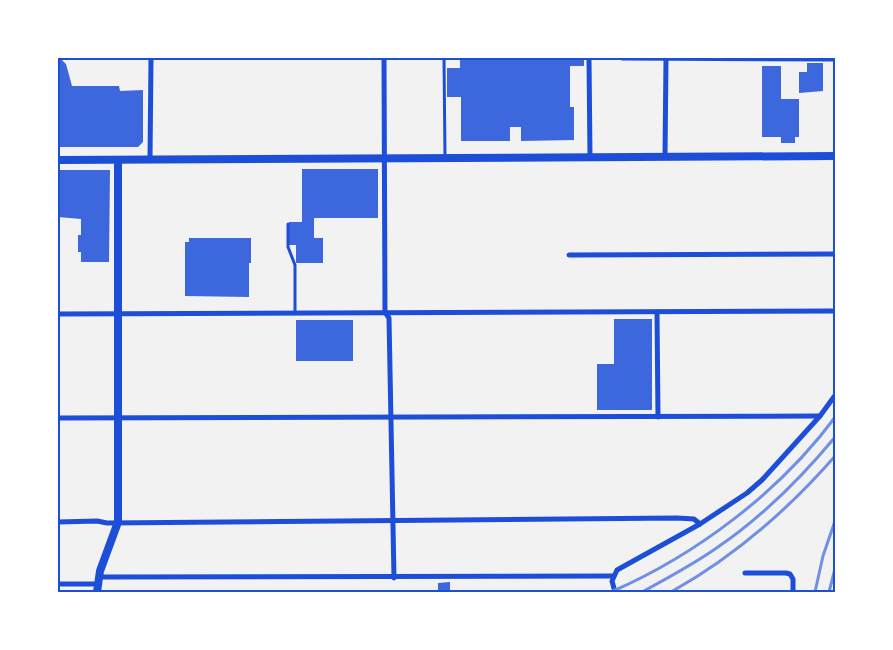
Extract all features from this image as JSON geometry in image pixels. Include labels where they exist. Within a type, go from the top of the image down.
[{"type":"street","points":[[150,160],[151,58]]},
{"type":"street","points":[[384,58],[385,312],[389,318],[394,578]]},
{"type":"street","points":[[589,58],[590,158]]},
{"type":"street","points":[[622,58],[836,59]]},
{"type":"street","points":[[665,157],[666,59]]},
{"type":"street","points":[[58,160],[836,156]]},
{"type":"street","points":[[97,592],[105,555],[118,522],[118,160]]},
{"type":"street","points":[[569,255],[836,254]]},
{"type":"street","points":[[58,314],[836,311]]},
{"type":"street","points":[[657,312],[658,418]]},
{"type":"street","points":[[615,592],[612,584],[613,576],[620,568],[700,524],[747,493],[762,480],[820,416],[836,394]]},
{"type":"street","points":[[58,418],[658,418],[820,416]]},
{"type":"street","points":[[58,522],[676,518],[694,520],[700,524]]},
{"type":"street","points":[[745,573],[790,574],[793,579],[793,592]]},
{"type":"street","points":[[58,584],[98,581],[613,576]]},
{"type":"lane","points":[[444,58],[445,158]]},
{"type":"lane","points":[[288,224],[288,246],[295,265],[296,312]]},
{"type":"building","points":[[460,58],[584,58],[584,66],[570,66],[570,107],[574,107],[574,140],[521,141],[521,127],[510,127],[510,141],[461,141],[461,97],[447,97],[447,68],[460,68]]},
{"type":"building","points":[[58,59],[61,59],[66,64],[72,86],[119,86],[120,91],[143,90],[143,142],[138,147],[58,147]]},
{"type":"building","points":[[807,63],[823,63],[823,91],[799,93],[799,72],[807,72]]},
{"type":"building","points":[[762,66],[781,66],[781,99],[799,99],[799,137],[795,137],[795,143],[781,143],[781,137],[762,137]]},
{"type":"building","points":[[302,169],[378,169],[378,218],[314,218],[314,238],[323,238],[323,263],[296,263],[296,245],[289,245],[289,222],[302,222]]},
{"type":"building","points":[[58,170],[110,170],[109,262],[81,262],[81,252],[78,252],[78,235],[81,235],[81,219],[58,217]]},
{"type":"building","points":[[189,238],[251,238],[249,297],[185,296],[185,242],[189,242]]},
{"type":"building","points":[[614,319],[652,319],[652,410],[597,410],[597,364],[614,364]]},
{"type":"building","points":[[296,320],[353,320],[353,361],[296,361]]},
{"type":"building","points":[[450,582],[450,592],[438,592],[438,583]]},
{"type":"railway","points":[[611,592],[674,560],[734,519],[789,470],[814,444],[836,416]]},
{"type":"railway","points":[[642,592],[700,559],[750,523],[795,481],[836,436]]},
{"type":"railway","points":[[671,592],[717,564],[759,531],[799,495],[836,455]]},
{"type":"railway","points":[[815,592],[823,556],[836,518]]},
{"type":"railway","points":[[829,592],[836,565]]}]
